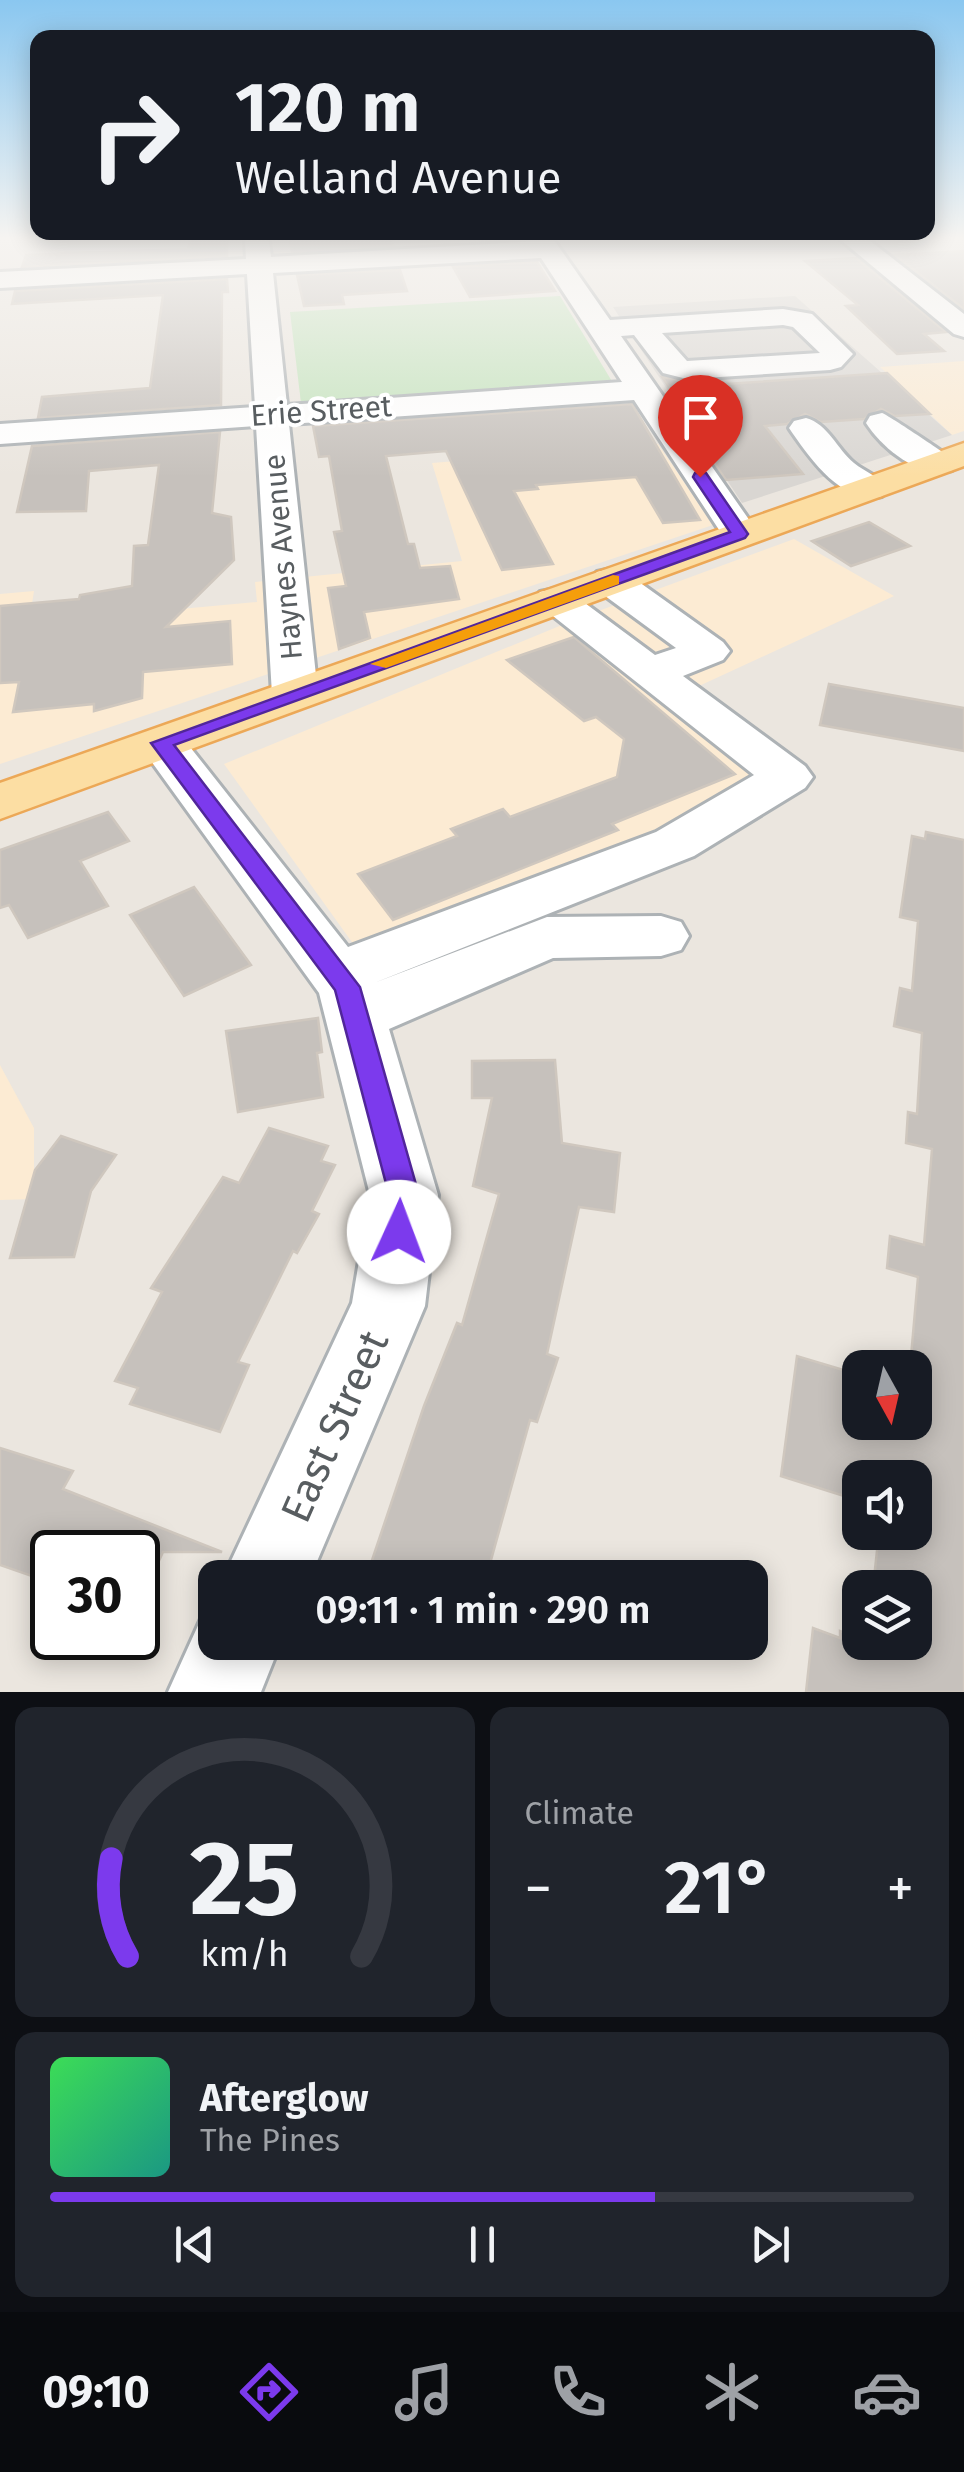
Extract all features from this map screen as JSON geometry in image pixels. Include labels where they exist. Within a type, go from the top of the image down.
[{"type":"main road","points":[[0,802],[952,458]]},
{"type":"street","name":"Haynes Avenue","points":[[263,319],[295,694]]},
{"type":"street","points":[[594,319],[740,534]]},
{"type":"street","points":[[601,329],[641,326],[712,322],[802,320],[838,354],[830,361],[674,366],[641,326]]},
{"type":"street","points":[[712,322],[750,366]]},
{"type":"street","name":"Erie Street","points":[[0,434],[642,390]]},
{"type":"street","points":[[882,423],[906,447],[952,458]]},
{"type":"street","points":[[806,428],[840,469],[869,488]]},
{"type":"street","points":[[612,581],[708,651],[651,672]]},
{"type":"street","points":[[346,996],[675,844],[788,778],[555,601]]},
{"type":"street","name":"East Street","points":[[162,743],[346,996],[404,1195],[388,1306],[274,1560]]},
{"type":"street","points":[[346,996],[547,938],[661,936]]},
{"type":"street","points":[[214,1692],[229,1660]]},
{"type":"shaded area","points":[[621,319],[821,319],[952,435],[742,503]]},
{"type":"shaded area","points":[[964,361],[964,431],[952,435],[880,367]]},
{"type":"shaded area","points":[[658,444],[713,525],[0,764],[0,594],[34,591],[29,623],[257,602],[255,582],[462,561],[432,463]]},
{"type":"shaded area","points":[[794,539],[894,596],[673,698],[796,796],[377,977],[224,764],[574,620]]},
{"type":"shaded area","points":[[0,1065],[34,1128],[34,1199],[0,1200]]},
{"type":"green space","points":[[291,319],[574,319],[613,383],[301,403]]},
{"type":"building","points":[[160,319],[222,319],[221,405],[38,418],[42,397],[150,388]]},
{"type":"building","points":[[860,319],[930,319],[946,332],[924,334],[944,351],[897,354]]},
{"type":"building","points":[[887,373],[930,414],[895,416],[881,409],[864,419],[821,422],[805,414],[787,424],[765,426],[803,474],[726,480],[669,398],[676,397],[662,377],[711,385]]},
{"type":"building","points":[[632,404],[700,520],[663,523],[636,477],[536,485],[538,489],[514,491],[553,564],[502,570],[446,451],[386,456],[408,544],[414,544],[420,568],[450,566],[459,599],[364,612],[370,638],[339,649],[328,588],[346,586],[334,532],[342,531],[329,456],[319,457],[313,426]]},
{"type":"building","points":[[220,432],[212,513],[231,517],[234,560],[166,627],[230,621],[232,664],[143,672],[142,698],[94,711],[94,704],[13,712],[19,682],[0,683],[0,606],[79,599],[80,595],[132,586],[134,546],[148,545],[159,465],[89,471],[86,511],[17,512],[32,446]]},
{"type":"building","points":[[869,522],[910,546],[851,566],[812,541]]},
{"type":"building","points":[[574,637],[735,774],[612,824],[618,830],[393,920],[358,874],[457,836],[451,829],[503,809],[510,817],[617,777],[624,739],[596,717],[584,721],[507,660]]},
{"type":"building","points":[[829,684],[964,708],[964,751],[820,725]]},
{"type":"building","points":[[108,812],[129,841],[80,861],[108,906],[28,938],[9,905],[0,908],[0,850]]},
{"type":"building","points":[[926,832],[964,840],[964,1692],[806,1692],[813,1628],[840,1638],[842,1632],[842,1660],[932,1660],[932,1570],[875,1570],[877,1550],[932,1550],[932,1460],[842,1460],[842,1495],[781,1476],[797,1356],[842,1370],[842,1440],[932,1440],[932,1350],[912,1350],[918,1277],[887,1268],[890,1236],[924,1245],[932,1149],[906,1143],[908,1112],[917,1114],[922,1033],[894,1026],[900,988],[912,991],[918,921],[900,917],[912,836],[925,839]]},
{"type":"building","points":[[194,887],[251,965],[184,996],[130,915]]},
{"type":"building","points":[[318,1018],[322,1052],[317,1053],[323,1097],[238,1112],[226,1031]]},
{"type":"building","points":[[555,1060],[562,1143],[620,1153],[614,1212],[579,1207],[547,1354],[558,1358],[537,1422],[530,1420],[491,1560],[372,1560],[424,1406],[457,1323],[462,1325],[499,1194],[473,1186],[492,1098],[472,1098],[472,1061]]},
{"type":"building","points":[[269,1128],[328,1146],[321,1161],[335,1165],[312,1211],[319,1214],[297,1253],[293,1251],[238,1362],[249,1365],[220,1432],[130,1404],[138,1388],[115,1381],[162,1292],[151,1288],[223,1177],[239,1183]]},
{"type":"building","points":[[61,1136],[116,1155],[91,1191],[74,1257],[10,1258],[35,1170]]},
{"type":"building","points":[[0,1448],[73,1471],[63,1489],[222,1552],[163,1552],[160,1559],[160,1530],[30,1530],[30,1575],[0,1565]]},
{"type":"slow traffic","points":[[379,664],[613,580]]},
{"type":"route","points":[[399,1232],[404,1195],[347,987],[162,743],[740,534],[700,477]]}]
